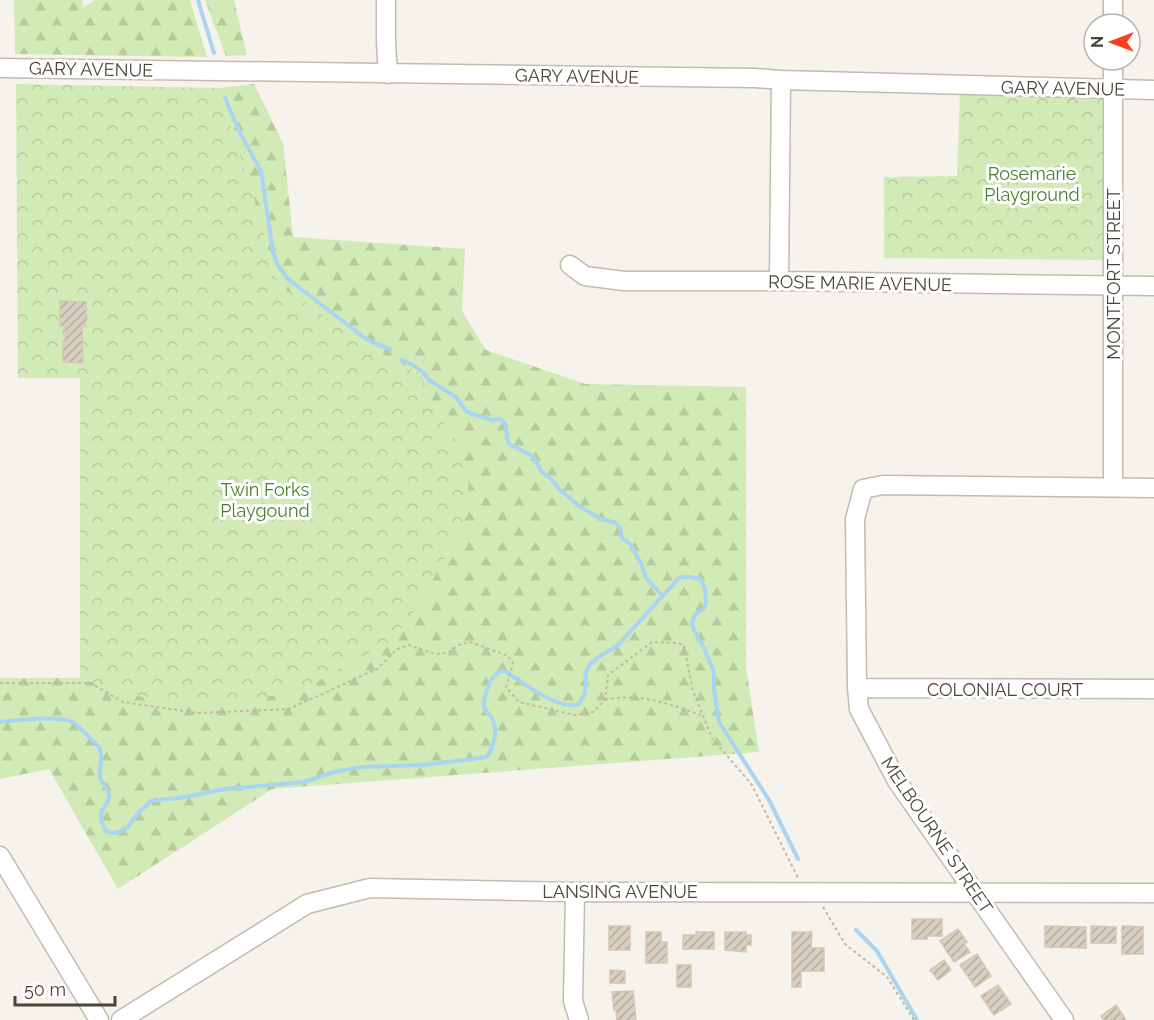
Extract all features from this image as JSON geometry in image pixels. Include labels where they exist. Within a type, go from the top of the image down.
[{"type":"street","points":[[386,0],[388,74]]},
{"type":"street","name":"GARY AVENUE","points":[[0,68],[755,78],[1154,90]]},
{"type":"street","name":"MONTFORT STREET","points":[[1113,72],[1113,487]]},
{"type":"street","points":[[779,281],[781,80]]},
{"type":"street","name":"ROSE MARIE AVENUE","points":[[570,265],[585,276],[624,281],[1154,286]]},
{"type":"street","name":"MELBOURNE STREET","points":[[1064,1020],[897,781],[859,708],[855,519],[863,489],[883,485],[1113,487]]},
{"type":"street","points":[[1113,487],[1154,488]]},
{"type":"street","name":"COLONIAL COURT","points":[[857,688],[1154,689]]},
{"type":"street","points":[[0,856],[5,876],[99,1020]]},
{"type":"street","name":"LANSING AVENUE","points":[[121,1020],[307,904],[370,888],[575,892],[1154,893]]},
{"type":"street","points":[[575,892],[573,1000],[579,1020]]},
{"type":"path","points":[[0,683],[91,683],[123,702],[197,713],[289,709],[377,669],[397,649],[409,645],[435,654],[448,653],[459,645],[470,642],[508,656],[513,663],[506,687],[519,702],[574,715],[593,712],[605,700],[620,696],[644,698],[703,715]]},
{"type":"path","points":[[605,700],[608,675],[652,642],[678,643],[684,646],[693,691],[712,738],[752,785],[800,880],[813,892],[845,944],[887,977],[914,1020]]},
{"type":"green space","points":[[14,0],[82,0],[83,8],[95,0],[190,0],[207,57],[15,54]]},
{"type":"green space","points":[[205,0],[234,0],[247,55],[226,56]]},
{"type":"green space","name":"Twin Forks Playgound","points":[[16,84],[219,88],[261,222],[276,284],[376,351],[417,372],[458,446],[469,482],[461,534],[441,564],[423,599],[393,640],[316,682],[276,695],[227,705],[195,706],[152,699],[117,691],[80,678],[80,378],[18,378]]},
{"type":"green space","points":[[254,84],[283,143],[293,237],[465,249],[462,311],[486,350],[585,384],[746,387],[746,667],[759,752],[272,789],[118,889],[49,769],[0,779],[0,678],[80,678],[117,691],[152,699],[441,564],[461,534],[464,514],[458,446],[417,372],[376,351],[276,284],[261,222],[219,88]]},
{"type":"green space","name":"Rosemarie Playground","points":[[960,91],[1102,95],[1107,103],[1108,260],[884,258],[884,177],[957,176]]},
{"type":"building","points":[[60,301],[86,302],[86,326],[82,326],[83,363],[63,362],[65,326],[60,326]]},
{"type":"building","points":[[912,919],[942,919],[942,936],[912,939]]},
{"type":"building","points":[[609,926],[630,926],[630,950],[609,950]]},
{"type":"building","points":[[1045,926],[1086,927],[1086,948],[1045,947]]},
{"type":"building","points":[[1091,926],[1116,927],[1116,943],[1091,943]]},
{"type":"building","points":[[1122,926],[1143,927],[1143,954],[1122,954]]},
{"type":"building","points":[[958,929],[967,942],[964,944],[970,952],[954,962],[940,941]]},
{"type":"building","points":[[646,932],[661,932],[661,942],[667,942],[667,963],[646,963]]},
{"type":"building","points":[[696,932],[714,932],[714,949],[683,949],[683,935],[696,935]]},
{"type":"building","points":[[725,932],[746,932],[746,935],[751,935],[751,945],[746,945],[746,952],[725,950]]},
{"type":"building","points":[[792,932],[812,932],[811,948],[824,948],[824,971],[801,971],[801,987],[792,987]]},
{"type":"building","points":[[977,954],[991,976],[975,987],[960,965]]},
{"type":"building","points":[[944,960],[951,970],[938,980],[930,970]]},
{"type":"building","points":[[677,965],[691,965],[691,987],[677,987]]},
{"type":"building","points":[[610,970],[625,971],[625,983],[610,983]]},
{"type":"building","points":[[998,985],[1011,1004],[994,1015],[981,996]]},
{"type":"building","points":[[633,991],[636,1020],[617,1020],[612,992]]},
{"type":"building","points":[[1116,1005],[1126,1020],[1104,1020],[1101,1016]]},
{"type":"waterway","points":[[198,0],[214,53]]},
{"type":"waterway","points":[[225,98],[240,133],[261,171],[273,252],[277,264],[288,279],[366,339],[390,349]]},
{"type":"waterway","points":[[401,360],[413,365],[429,380],[457,398],[467,412],[492,420],[500,419],[506,425],[509,444],[533,456],[541,471],[559,489],[579,506],[601,519],[616,523],[620,528],[622,538],[630,544],[642,565],[646,578],[662,595]]},
{"type":"waterway","points":[[0,722],[59,719],[76,724],[100,749],[100,777],[109,795],[101,819],[106,831],[112,833],[128,827],[137,814],[151,801],[225,789],[304,782],[334,772],[361,767],[425,765],[487,757],[492,748],[495,727],[485,710],[484,700],[490,682],[499,671],[505,671],[551,700],[570,705],[579,704],[585,693],[586,671],[591,663],[617,646],[680,577],[690,577],[701,579],[705,590],[704,608],[695,615],[692,623],[714,672],[719,722],[769,800],[798,859]]},
{"type":"waterway","points":[[856,930],[877,951],[917,1020]]}]
